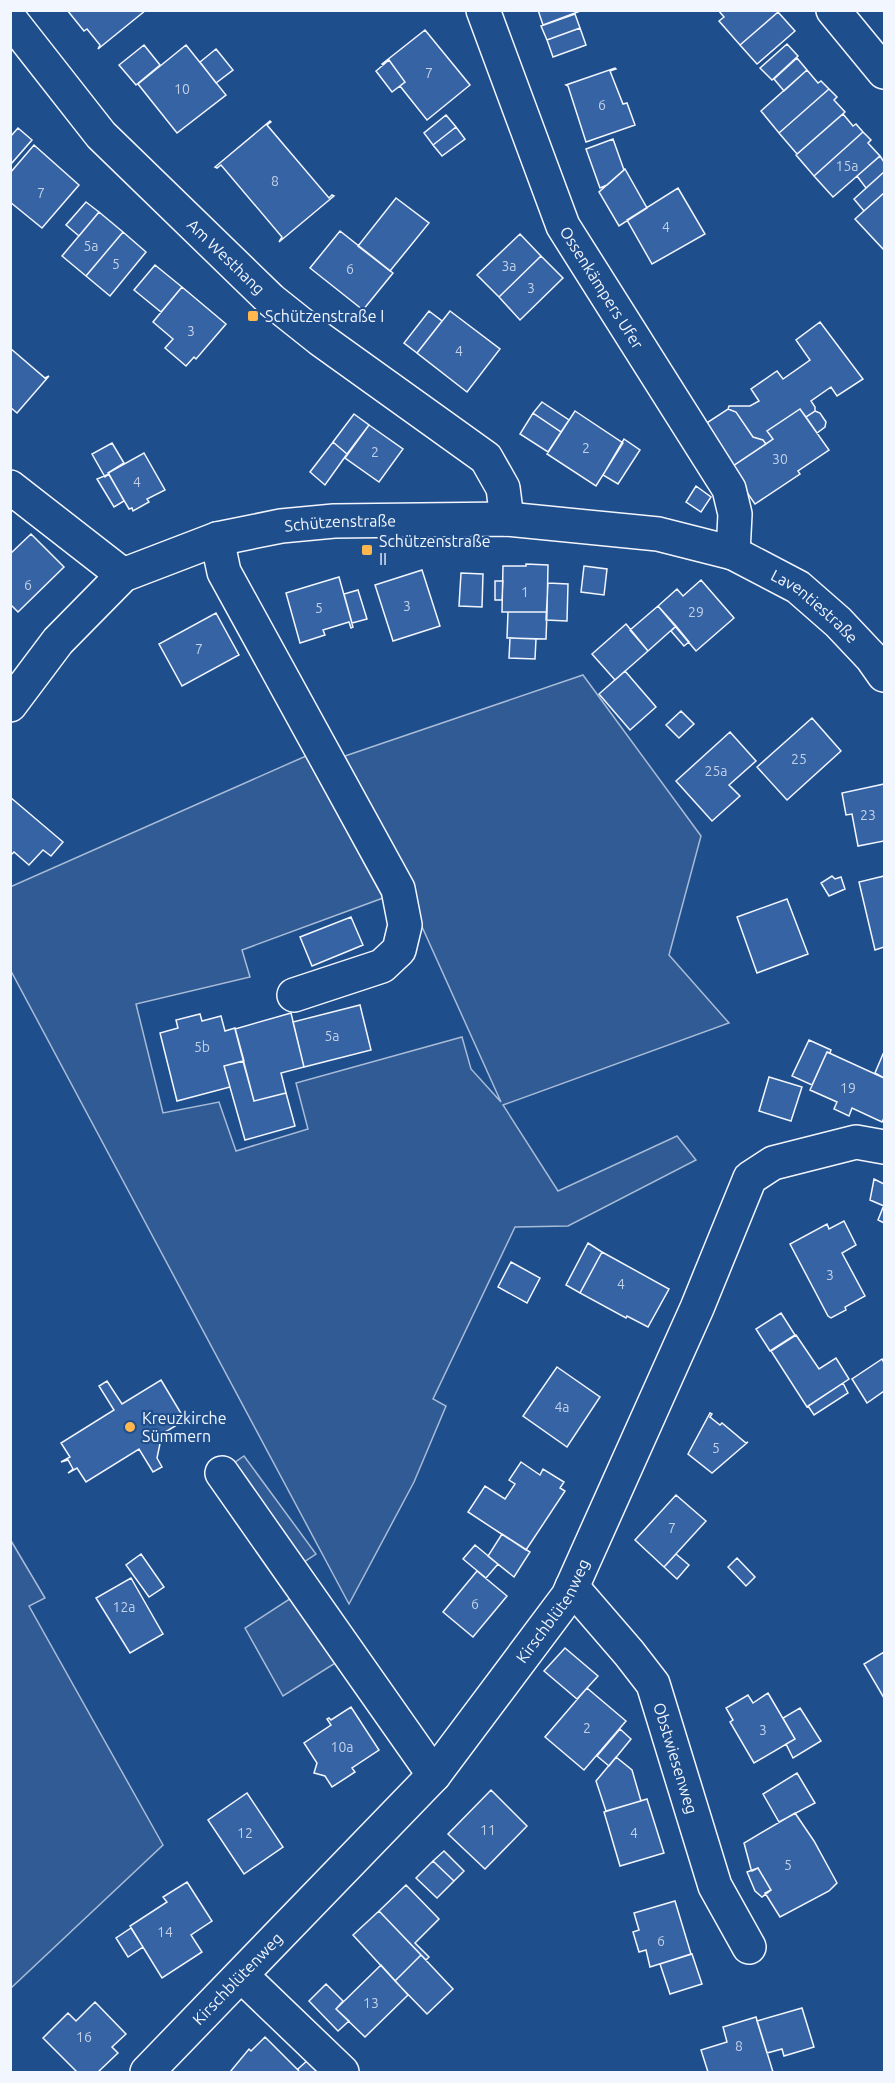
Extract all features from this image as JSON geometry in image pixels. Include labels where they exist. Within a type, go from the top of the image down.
[{"type":"street","name":"Ossenkämpers Ufer","points":[[483,10],[562,226],[729,489],[735,514],[733,553]]},
{"type":"street","points":[[833,10],[885,72]]},
{"type":"street","name":"Am Westhang","points":[[10,19],[101,135],[271,300],[320,339],[486,458],[503,488],[507,519]]},
{"type":"street","points":[[10,487],[123,575]]},
{"type":"street","name":"Schützenstraße","points":[[10,705],[58,641],[123,575],[217,539],[281,526],[334,521],[507,519],[658,534],[733,553]]},
{"type":"street","points":[[217,539],[224,572],[398,889],[405,925],[399,951],[382,966],[294,995]]},
{"type":"street","name":"Laventiestraße","points":[[733,553],[798,586],[838,622],[872,657],[885,675]]},
{"type":"street","name":"Kirschblütenweg","points":[[147,2073],[434,1775],[568,1596],[697,1308],[750,1178],[773,1163],[856,1142],[885,1147]]},
{"type":"street","points":[[222,1473],[434,1775]]},
{"type":"street","name":"Obstwiesenweg","points":[[572,1587],[653,1684],[715,1886],[749,1947]]},
{"type":"street","points":[[242,1976],[342,2073]]},
{"type":"shaded area","points":[[583,675],[701,836],[669,955],[729,1023],[503,1105],[558,1191],[677,1136],[696,1160],[568,1226],[515,1227],[433,1399],[446,1406],[414,1482],[349,1604],[11,971],[10,887],[306,756],[383,898],[242,950],[250,977],[136,1004],[163,1113],[219,1102],[236,1151],[308,1129],[296,1083],[462,1037],[471,1069],[501,1102],[345,756]]},
{"type":"shaded area","points":[[244,1456],[316,1554],[298,1566],[356,1650],[283,1696],[245,1628],[299,1593],[215,1476]]},
{"type":"shaded area","points":[[10,1539],[45,1598],[29,1606],[163,1845],[11,1988]]},
{"type":"building","points":[[67,10],[146,10],[98,49],[100,45],[87,29],[84,31]]},
{"type":"building","points":[[538,10],[583,10],[543,25]]},
{"type":"building","points":[[718,10],[775,10],[778,12],[740,45],[719,21],[724,17]]},
{"type":"building","points":[[778,12],[795,31],[757,64],[740,45]]},
{"type":"building","points":[[575,14],[580,28],[547,40],[541,26]]},
{"type":"building","points":[[580,28],[586,45],[553,57],[547,40]]},
{"type":"building","points":[[425,30],[470,85],[427,120],[400,86],[405,82],[389,60],[382,64]]},
{"type":"building","points":[[787,44],[798,56],[772,80],[760,68]]},
{"type":"building","points":[[144,45],[160,65],[136,85],[119,65]]},
{"type":"building","points":[[186,45],[226,95],[177,133],[138,84]]},
{"type":"building","points":[[216,49],[233,70],[216,83],[200,62]]},
{"type":"building","points":[[797,58],[807,70],[784,91],[774,79]]},
{"type":"building","points":[[389,60],[405,82],[392,92],[376,71]]},
{"type":"building","points":[[615,68],[610,71],[623,104],[627,103],[635,125],[586,142],[566,85]]},
{"type":"building","points":[[807,70],[818,83],[821,81],[829,89],[779,133],[761,111]]},
{"type":"building","points":[[829,89],[837,97],[834,100],[845,112],[797,154],[779,133]]},
{"type":"building","points":[[843,114],[853,126],[856,124],[863,132],[814,176],[796,155]]},
{"type":"building","points":[[446,115],[456,127],[433,145],[424,133]]},
{"type":"building","points":[[270,121],[267,125],[329,198],[334,196],[279,242],[282,237],[221,165],[215,167]]},
{"type":"building","points":[[456,127],[465,139],[442,156],[433,145]]},
{"type":"building","points":[[18,128],[32,140],[11,164],[10,137]]},
{"type":"building","points":[[863,132],[871,140],[868,143],[880,156],[833,197],[814,176]]},
{"type":"building","points":[[613,139],[624,170],[600,188],[586,149]]},
{"type":"building","points":[[34,145],[79,185],[42,228],[10,202],[10,173]]},
{"type":"building","points":[[880,156],[884,162],[884,172],[866,188],[857,176]]},
{"type":"building","points":[[625,169],[647,208],[619,226],[599,192]]},
{"type":"building","points":[[884,172],[884,193],[864,211],[854,199]]},
{"type":"building","points":[[678,188],[705,234],[652,264],[627,220]]},
{"type":"building","points":[[884,193],[884,250],[855,219]]},
{"type":"building","points":[[396,198],[429,223],[390,271],[358,246]]},
{"type":"building","points":[[86,202],[99,212],[79,236],[66,225]]},
{"type":"building","points":[[99,212],[123,232],[86,276],[62,256]]},
{"type":"building","points":[[340,231],[393,273],[363,310],[310,268]]},
{"type":"building","points":[[123,232],[146,252],[110,296],[86,276]]},
{"type":"building","points":[[520,234],[541,256],[499,297],[477,275]]},
{"type":"building","points":[[541,256],[563,278],[520,320],[499,297]]},
{"type":"building","points":[[155,265],[182,287],[161,312],[134,290]]},
{"type":"building","points":[[182,287],[226,324],[196,359],[194,357],[186,366],[165,348],[173,339],[153,322]]},
{"type":"building","points":[[429,311],[442,321],[417,353],[404,343]]},
{"type":"building","points":[[450,311],[500,349],[467,392],[417,353]]},
{"type":"building","points":[[820,322],[863,379],[837,396],[831,387],[811,401],[815,411],[806,417],[800,409],[767,431],[773,439],[766,444],[763,440],[753,437],[736,412],[728,409],[729,406],[750,406],[759,401],[751,389],[777,371],[783,379],[810,360],[796,340]]},
{"type":"building","points":[[10,348],[45,378],[49,376],[17,413],[10,407]]},
{"type":"building","points":[[542,402],[569,420],[561,432],[533,413]]},
{"type":"building","points":[[728,409],[736,412],[753,437],[763,440],[766,444],[730,468],[702,426]]},
{"type":"building","points":[[800,409],[829,450],[798,471],[800,474],[755,504],[730,468],[773,439],[767,431]]},
{"type":"building","points":[[575,411],[623,443],[596,486],[547,454]]},
{"type":"building","points":[[815,411],[820,413],[826,422],[825,427],[817,433],[806,417]]},
{"type":"building","points":[[533,413],[561,432],[548,452],[520,434]]},
{"type":"building","points":[[354,414],[369,425],[347,454],[333,442]]},
{"type":"building","points":[[369,425],[403,449],[379,482],[345,458]]},
{"type":"building","points":[[624,439],[640,450],[618,484],[603,475]]},
{"type":"building","points":[[333,442],[347,454],[325,485],[310,472]]},
{"type":"building","points":[[112,443],[124,463],[105,477],[92,454]]},
{"type":"building","points":[[144,453],[165,490],[147,499],[149,502],[133,511],[132,508],[129,509],[108,473]]},
{"type":"building","points":[[109,474],[124,501],[114,507],[97,479]]},
{"type":"building","points":[[696,486],[711,497],[701,512],[686,502]]},
{"type":"building","points":[[31,534],[64,567],[18,612],[10,604],[10,554]]},
{"type":"building","points":[[526,564],[548,565],[547,612],[502,612],[503,566],[526,566]]},
{"type":"building","points":[[584,566],[607,569],[604,595],[581,592]]},
{"type":"building","points":[[422,570],[440,626],[393,641],[375,585]]},
{"type":"building","points":[[461,573],[483,574],[482,607],[459,606]]},
{"type":"building","points":[[339,577],[353,627],[351,628],[349,622],[323,630],[325,635],[300,643],[286,593]]},
{"type":"building","points":[[701,580],[734,618],[696,651],[658,606],[677,589],[683,596]]},
{"type":"building","points":[[495,581],[503,581],[502,600],[495,600]]},
{"type":"building","points":[[548,583],[568,584],[567,621],[546,620]]},
{"type":"building","points":[[358,590],[367,619],[352,623],[344,594]]},
{"type":"building","points":[[658,606],[676,626],[648,651],[630,630]]},
{"type":"building","points":[[508,612],[547,612],[546,639],[507,638]]},
{"type":"building","points":[[216,613],[239,655],[182,686],[159,644]]},
{"type":"building","points":[[626,624],[648,651],[615,680],[592,654]]},
{"type":"building","points":[[676,626],[689,642],[684,646],[671,631]]},
{"type":"building","points":[[510,638],[536,639],[535,659],[509,658]]},
{"type":"building","points":[[625,671],[656,707],[630,730],[599,694]]},
{"type":"building","points":[[681,711],[694,724],[679,738],[666,725]]},
{"type":"building","points":[[812,718],[841,751],[787,800],[757,767]]},
{"type":"building","points":[[730,732],[756,761],[729,785],[740,796],[712,821],[676,781]]},
{"type":"building","points":[[884,784],[884,841],[858,846],[852,814],[846,815],[842,793]]},
{"type":"building","points":[[10,797],[63,842],[51,856],[43,850],[29,865],[14,852],[10,856]]},
{"type":"building","points":[[832,876],[835,879],[841,877],[845,889],[829,896],[821,883]]},
{"type":"building","points":[[884,876],[884,947],[875,950],[859,882]]},
{"type":"building","points":[[787,899],[808,954],[757,973],[737,917]]},
{"type":"building","points":[[351,917],[363,945],[312,966],[300,937]]},
{"type":"building","points":[[360,1005],[371,1050],[304,1067],[293,1022]]},
{"type":"building","points":[[291,1013],[304,1067],[281,1073],[286,1093],[254,1101],[235,1029]]},
{"type":"building","points":[[200,1014],[202,1021],[221,1016],[225,1031],[235,1028],[244,1061],[224,1066],[230,1087],[177,1101],[160,1033],[178,1028],[176,1020]]},
{"type":"building","points":[[809,1040],[831,1050],[830,1053],[827,1052],[812,1085],[792,1076]]},
{"type":"building","points":[[827,1052],[884,1078],[884,1118],[882,1122],[852,1108],[849,1116],[834,1109],[837,1102],[810,1090]]},
{"type":"building","points":[[884,1055],[884,1078],[875,1073]]},
{"type":"building","points":[[243,1061],[254,1101],[286,1093],[295,1126],[245,1140],[224,1066]]},
{"type":"building","points":[[769,1077],[802,1087],[791,1121],[759,1111]]},
{"type":"building","points":[[874,1179],[884,1184],[884,1206],[870,1200]]},
{"type":"building","points":[[884,1205],[884,1223],[878,1220]]},
{"type":"building","points":[[844,1221],[856,1245],[842,1253],[865,1296],[831,1318],[790,1244],[827,1224],[829,1229]]},
{"type":"building","points":[[588,1243],[602,1252],[580,1293],[566,1285]]},
{"type":"building","points":[[602,1252],[669,1289],[648,1327],[580,1293]]},
{"type":"building","points":[[511,1262],[540,1278],[527,1303],[498,1287]]},
{"type":"building","points":[[781,1313],[795,1335],[770,1351],[756,1329]]},
{"type":"building","points":[[796,1335],[819,1369],[836,1358],[849,1379],[807,1407],[771,1351]]},
{"type":"building","points":[[882,1359],[884,1391],[867,1403],[852,1379]]},
{"type":"building","points":[[557,1367],[600,1397],[567,1447],[523,1416]]},
{"type":"building","name":"Kreuzkirche Sümmern","points":[[161,1380],[185,1420],[162,1434],[157,1458],[162,1467],[153,1472],[139,1449],[86,1482],[77,1468],[68,1473],[73,1469],[68,1460],[61,1462],[70,1457],[61,1443],[114,1410],[99,1386],[107,1381],[122,1404]]},
{"type":"building","points":[[843,1383],[848,1393],[814,1415],[808,1406]]},
{"type":"building","points":[[710,1413],[712,1414],[710,1417],[720,1425],[722,1423],[746,1443],[748,1442],[712,1473],[688,1454]]},
{"type":"building","points":[[521,1462],[540,1475],[543,1469],[564,1482],[560,1488],[565,1491],[526,1550],[468,1512],[485,1486],[505,1499],[515,1484],[509,1480]]},
{"type":"building","points":[[676,1495],[706,1521],[664,1567],[635,1540]]},
{"type":"building","points":[[502,1534],[530,1552],[514,1577],[488,1556]]},
{"type":"building","points":[[475,1545],[498,1564],[486,1578],[463,1559]]},
{"type":"building","points":[[141,1554],[164,1587],[149,1597],[126,1565]]},
{"type":"building","points":[[676,1554],[689,1565],[677,1579],[664,1567]]},
{"type":"building","points":[[737,1558],[755,1577],[746,1586],[728,1567]]},
{"type":"building","points":[[477,1571],[507,1596],[473,1637],[443,1612]]},
{"type":"building","points":[[131,1578],[163,1634],[130,1653],[96,1598]]},
{"type":"building","points":[[565,1648],[598,1676],[577,1699],[544,1671]]},
{"type":"building","points":[[884,1652],[884,1698],[864,1664]]},
{"type":"building","points":[[587,1688],[626,1721],[584,1770],[545,1737]]},
{"type":"building","points":[[768,1693],[795,1739],[754,1763],[730,1722],[733,1720],[726,1708],[748,1695],[753,1703]]},
{"type":"building","points":[[351,1707],[379,1750],[352,1768],[355,1772],[332,1787],[325,1776],[314,1773],[317,1763],[304,1743],[331,1725],[327,1719],[331,1720]]},
{"type":"building","points":[[800,1708],[821,1741],[793,1758],[786,1744],[795,1739],[783,1718]]},
{"type":"building","points":[[620,1729],[631,1739],[609,1766],[597,1756]]},
{"type":"building","points":[[616,1757],[632,1770],[641,1801],[606,1811],[596,1781]]},
{"type":"building","points":[[797,1773],[815,1803],[779,1822],[763,1794]]},
{"type":"building","points":[[491,1790],[527,1826],[485,1869],[448,1834]]},
{"type":"building","points":[[247,1793],[283,1847],[244,1874],[208,1820]]},
{"type":"building","points":[[647,1799],[664,1853],[620,1866],[604,1812]]},
{"type":"building","points":[[795,1813],[814,1841],[837,1883],[829,1891],[780,1917],[765,1893],[771,1890],[758,1868],[752,1871],[751,1869],[744,1843]]},
{"type":"building","points":[[444,1851],[464,1871],[454,1881],[433,1861]]},
{"type":"building","points":[[433,1861],[454,1881],[437,1898],[416,1878]]},
{"type":"building","points":[[758,1868],[771,1890],[762,1897],[755,1891],[747,1872]]},
{"type":"building","points":[[187,1882],[212,1921],[191,1935],[202,1952],[162,1978],[130,1926],[167,1902],[163,1897]]},
{"type":"building","points":[[406,1885],[439,1919],[415,1943],[429,1957],[426,1960],[379,1911]]},
{"type":"building","points":[[675,1901],[691,1954],[650,1967],[646,1950],[639,1952],[633,1932],[639,1930],[634,1913]]},
{"type":"building","points":[[379,1911],[421,1955],[395,1981],[353,1935]]},
{"type":"building","points":[[131,1928],[143,1947],[128,1957],[116,1938]]},
{"type":"building","points":[[692,1954],[702,1984],[670,1994],[660,1964]]},
{"type":"building","points":[[421,1955],[453,1989],[427,2014],[395,1981]]},
{"type":"building","points":[[381,1965],[408,1995],[365,2037],[336,2009]]},
{"type":"building","points":[[326,1984],[343,2001],[336,2009],[349,2021],[338,2031],[309,2001]]},
{"type":"building","points":[[95,2002],[126,2034],[112,2047],[118,2053],[98,2072],[77,2072],[43,2038],[68,2013],[76,2021]]},
{"type":"building","points":[[802,2008],[814,2047],[784,2056],[782,2049],[767,2053],[757,2021]]},
{"type":"building","points":[[756,2017],[773,2072],[708,2072],[701,2050],[727,2042],[723,2027]]},
{"type":"building","points":[[265,2037],[300,2072],[230,2072],[249,2049],[251,2051]]},
{"type":"building","points":[[309,2059],[323,2072],[299,2072],[298,2069]]},
{"type":"place","name":"Schützenstraße I","points":[[253,316]]},
{"type":"place","name":"Schützenstraße II","points":[[367,550]]},
{"type":"place","name":"Kreuzkirche Sümmern","points":[[130,1427]]}]
